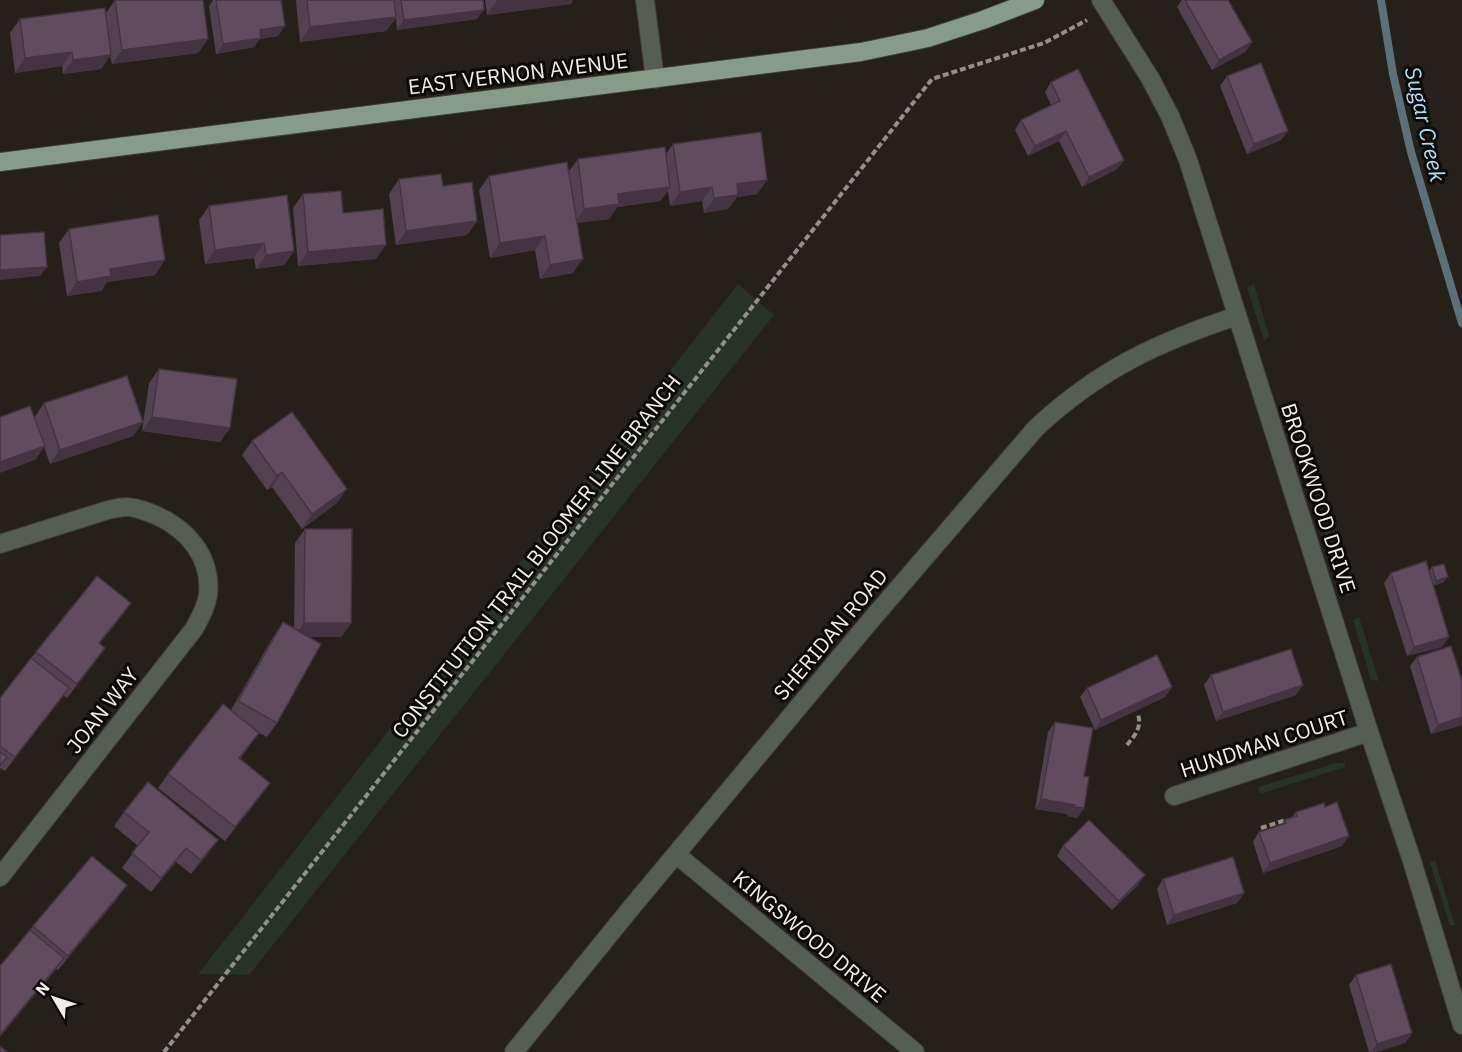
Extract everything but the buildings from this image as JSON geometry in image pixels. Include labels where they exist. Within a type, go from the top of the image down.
[{"type":"main road","name":"EAST VERNON AVENUE","points":[[0,162],[872,50],[928,38],[1035,0]]},
{"type":"street","points":[[645,0],[655,79]]},
{"type":"street","name":"BROOKWOOD DRIVE","points":[[1101,0],[1150,78],[1170,116],[1200,195],[1462,1025]]},
{"type":"street","name":"SHERIDAN ROAD","points":[[514,1052],[871,620],[1036,428],[1060,405],[1115,368],[1160,344],[1237,316]]},
{"type":"street","name":"JOAN WAY","points":[[0,544],[108,510],[127,507],[142,510],[176,526],[189,536],[203,559],[208,579],[208,597],[194,629],[0,877]]},
{"type":"street","name":"HUNDMAN COURT","points":[[1174,796],[1368,732]]},
{"type":"street","name":"KINGSWOOD DRIVE","points":[[677,855],[915,1052]]},
{"type":"path","name":"CONSTITUTION TRAIL BLOOMER LINE BRANCH","points":[[164,1052],[932,79],[1044,43],[1078,25]]},
{"type":"path","points":[[1127,745],[1139,728],[1138,714]]},
{"type":"path","points":[[1262,828],[1294,817]]},
{"type":"green space","points":[[738,284],[774,315],[249,975],[198,974]]},
{"type":"green space","points":[[1254,284],[1269,336],[1264,341],[1247,287]]},
{"type":"green space","points":[[1329,525],[1351,595],[1345,596],[1323,528]]},
{"type":"green space","points":[[1359,617],[1379,681],[1371,680],[1353,620]]},
{"type":"green space","points":[[1336,763],[1345,763],[1345,767],[1260,794],[1258,787]]},
{"type":"green space","points":[[1435,860],[1455,925],[1450,925],[1430,863]]},
{"type":"waterway","name":"Sugar Creek","points":[[1381,0],[1393,74],[1411,152],[1462,323]]}]
